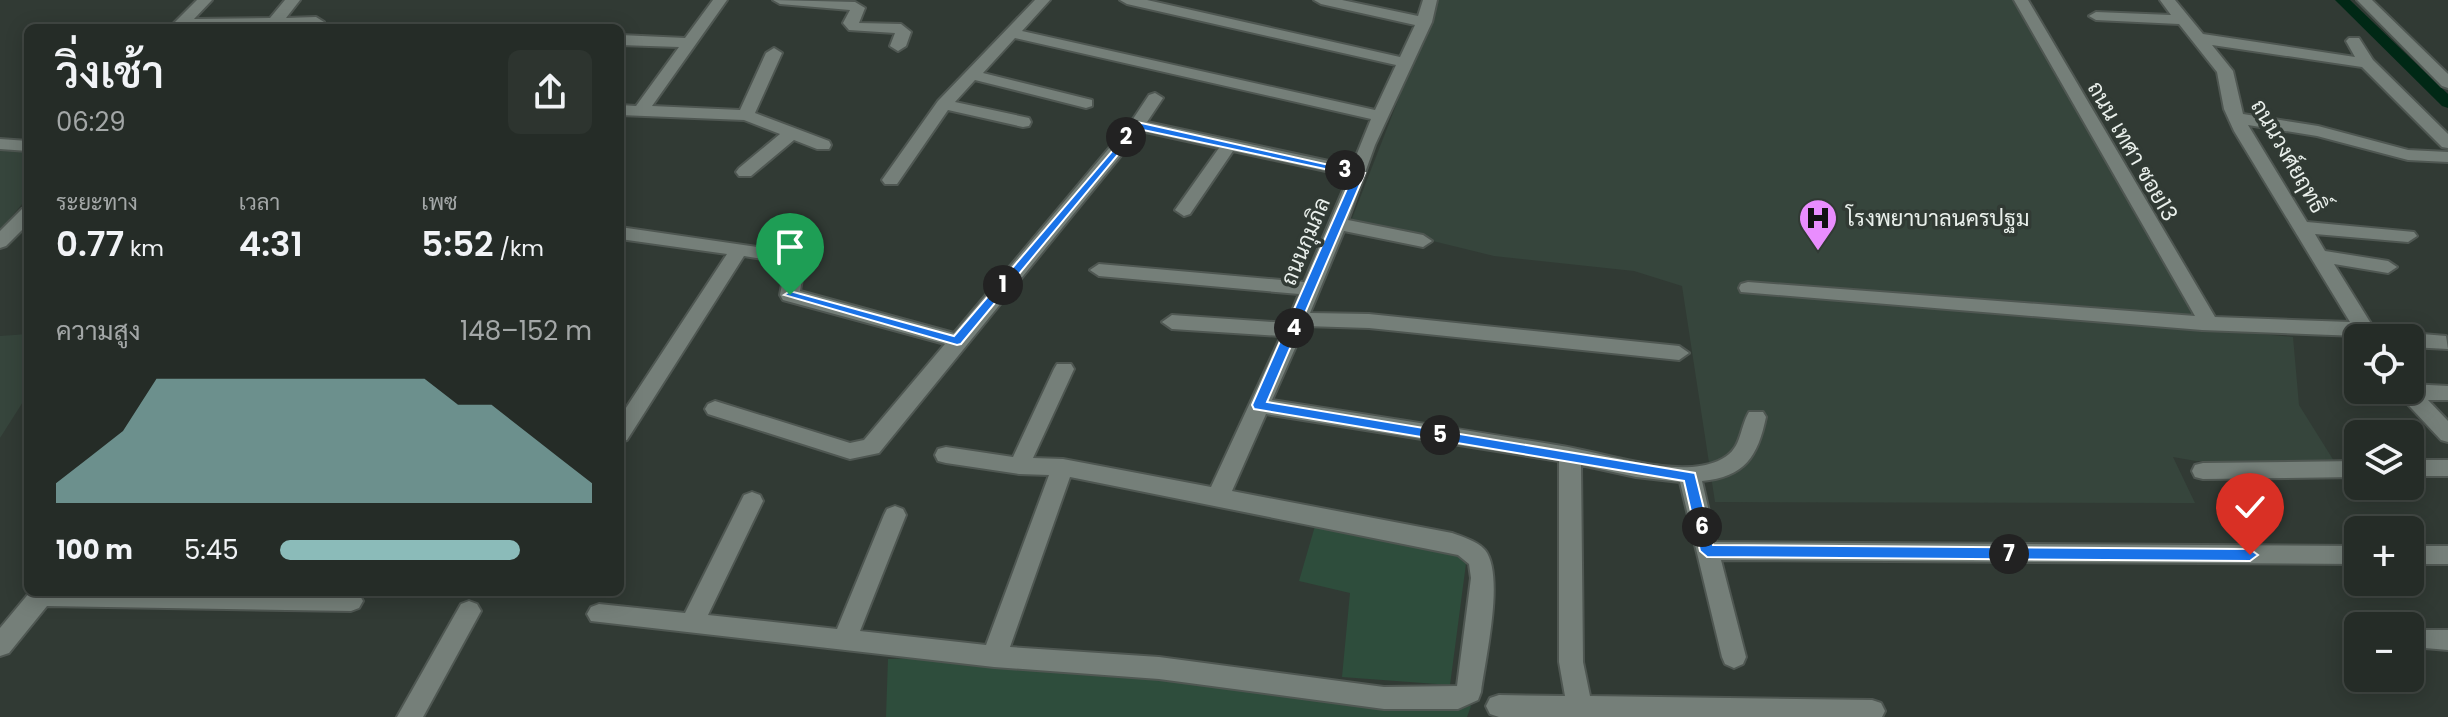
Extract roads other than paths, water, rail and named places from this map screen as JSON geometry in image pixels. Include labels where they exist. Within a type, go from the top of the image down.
[{"type":"street","points":[[181,24],[205,0]]},
{"type":"street","points":[[273,24],[293,0]]},
{"type":"street","points":[[641,111],[720,0]]},
{"type":"street","points":[[780,0],[855,6],[858,8],[851,23],[854,27],[901,29],[903,32],[898,46]]},
{"type":"street","points":[[891,180],[944,104],[1043,0]]},
{"type":"street","points":[[1127,0],[1406,63]]},
{"type":"street","points":[[1321,0],[1424,22]]},
{"type":"street","name":"ถนนกุมภิล","points":[[1217,499],[1296,324],[1359,173],[1367,145],[1424,22],[1430,0]]},
{"type":"street","name":"ถนน เทศา ซอย13","points":[[2021,0],[2209,323]]},
{"type":"street","name":"ถนนวงศ์ยฤทธิ์","points":[[2167,0],[2225,71],[2235,118],[2361,324]]},
{"type":"street","points":[[2364,0],[2448,83]]},
{"type":"street","points":[[2096,16],[2182,20]]},
{"type":"street","points":[[294,24],[316,22]]},
{"type":"street","points":[[1012,33],[1382,117]]},
{"type":"street","points":[[2198,38],[2367,63]]},
{"type":"street","points":[[624,40],[688,43]]},
{"type":"street","points":[[2354,41],[2367,63],[2448,143]]},
{"type":"street","points":[[746,115],[774,53]]},
{"type":"street","points":[[973,75],[1086,103]]},
{"type":"street","points":[[715,409],[850,451],[871,447],[1137,125],[1155,98]]},
{"type":"street","points":[[944,104],[1023,122]]},
{"type":"street","points":[[624,110],[746,115],[823,145]]},
{"type":"street","points":[[2235,118],[2307,129],[2408,155],[2448,157]]},
{"type":"street","points":[[1137,125],[1359,173]]},
{"type":"street","points":[[745,172],[792,133]]},
{"type":"street","points":[[0,144],[24,146]]},
{"type":"street","points":[[1184,210],[1229,145]]},
{"type":"street","points":[[0,242],[24,217]]},
{"type":"street","points":[[1338,224],[1423,241]]},
{"type":"street","points":[[2301,227],[2408,236]]},
{"type":"street","points":[[624,234],[791,257],[796,261],[790,295],[957,341]]},
{"type":"street","points":[[624,423],[739,250]]},
{"type":"street","points":[[2319,256],[2388,267]]},
{"type":"street","points":[[1099,270],[1309,289]]},
{"type":"street","points":[[1748,288],[2344,332]]},
{"type":"street","points":[[1172,322],[1296,324],[1369,321],[1679,353]]},
{"type":"street","points":[[2424,341],[2446,343]]},
{"type":"street","points":[[1019,466],[1064,369]]},
{"type":"street","points":[[2424,392],[2448,393]]},
{"type":"street","points":[[2419,404],[2448,434]]},
{"type":"street","points":[[1259,405],[1690,477],[1735,462],[1749,446],[1756,417]]},
{"type":"street","points":[[599,614],[994,656],[1159,668],[1384,698],[1458,698],[1469,692],[1483,578],[1482,562],[1477,553],[1452,542],[1063,467],[1019,466],[946,455]]},
{"type":"street","points":[[1570,455],[1571,662],[1580,711]]},
{"type":"street","points":[[994,656],[1063,467]]},
{"type":"street","points":[[2424,468],[2448,468]]},
{"type":"street","points":[[2203,471],[2344,469]]},
{"type":"street","points":[[1690,477],[1734,657]]},
{"type":"street","points":[[692,624],[752,501]]},
{"type":"street","points":[[845,640],[895,515]]},
{"type":"street","points":[[1707,551],[2344,555]]},
{"type":"street","points":[[2424,555],[2448,555]]},
{"type":"street","points":[[0,646],[40,596]]},
{"type":"street","points":[[130,596],[351,601]]},
{"type":"street","points":[[410,717],[469,611]]},
{"type":"street","points":[[2424,640],[2448,640]]},
{"type":"street","points":[[1499,706],[1580,711],[1872,711]]},
{"type":"waterway","points":[[2342,0],[2448,103]]},
{"type":"place","name":"โรงพยาบาลนครปฐม","points":[[1818,252]]}]
